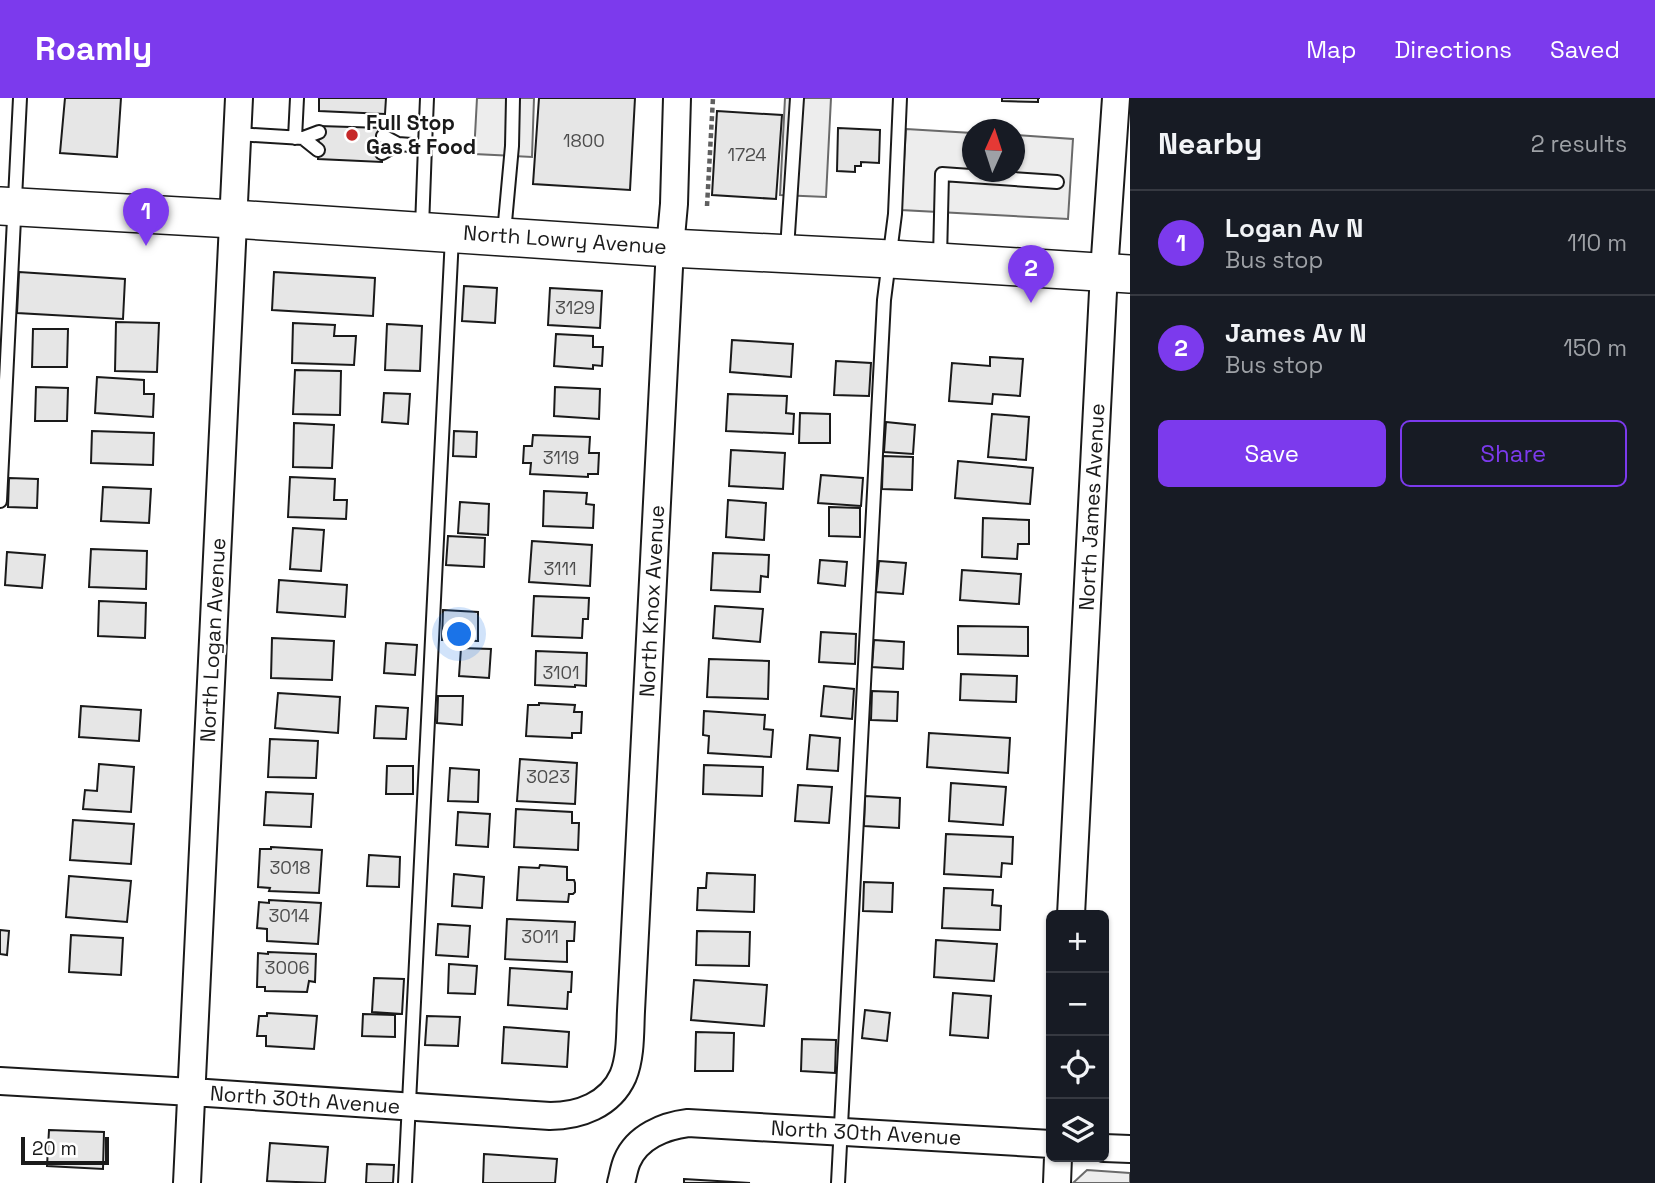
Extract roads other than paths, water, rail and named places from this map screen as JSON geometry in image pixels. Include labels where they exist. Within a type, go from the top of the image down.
[{"type":"main road","name":"North Lowry Avenue","points":[[7,206],[1117,273]]},
{"type":"street","name":"North Logan Avenue","points":[[187,1183],[239,98]]},
{"type":"street","name":"North Knox Avenue","points":[[606,1098],[624,1074],[628,1051],[674,204],[677,98]]},
{"type":"street","name":"North James Avenue","points":[[1071,910],[1117,273],[1116,98]]},
{"type":"street","name":"North 30th Avenue","points":[[0,1082],[564,1116],[592,1108],[606,1098]]},
{"type":"street","name":"North 30th Avenue","points":[[621,1183],[626,1162],[643,1140],[657,1131],[688,1123],[1046,1144]]},
{"type":"street","points":[[1109,1148],[1130,1149]]},
{"type":"street","points":[[1057,1183],[1058,1162]]},
{"type":"lane","points":[[0,501],[7,206],[20,98]]},
{"type":"lane","points":[[297,98],[299,138]]},
{"type":"lane","points":[[405,1183],[437,232],[425,146],[426,98]]},
{"type":"lane","points":[[504,236],[512,146],[513,98]]},
{"type":"lane","points":[[786,253],[797,98]]},
{"type":"lane","points":[[838,1183],[884,300],[895,214],[900,98]]},
{"type":"lane","points":[[237,134],[299,138],[318,132]]},
{"type":"lane","points":[[383,136],[398,144],[425,146]]},
{"type":"lane","points":[[299,138],[318,150]]},
{"type":"lane","points":[[382,153],[398,144]]},
{"type":"lane","points":[[939,262],[942,174],[1057,182]]},
{"type":"place","name":"Full Stop Gas & Food","points":[[352,135]]},
{"type":"place","name":"Logan Av N","points":[[146,246]]},
{"type":"place","name":"James Av N","points":[[1031,303]]}]
